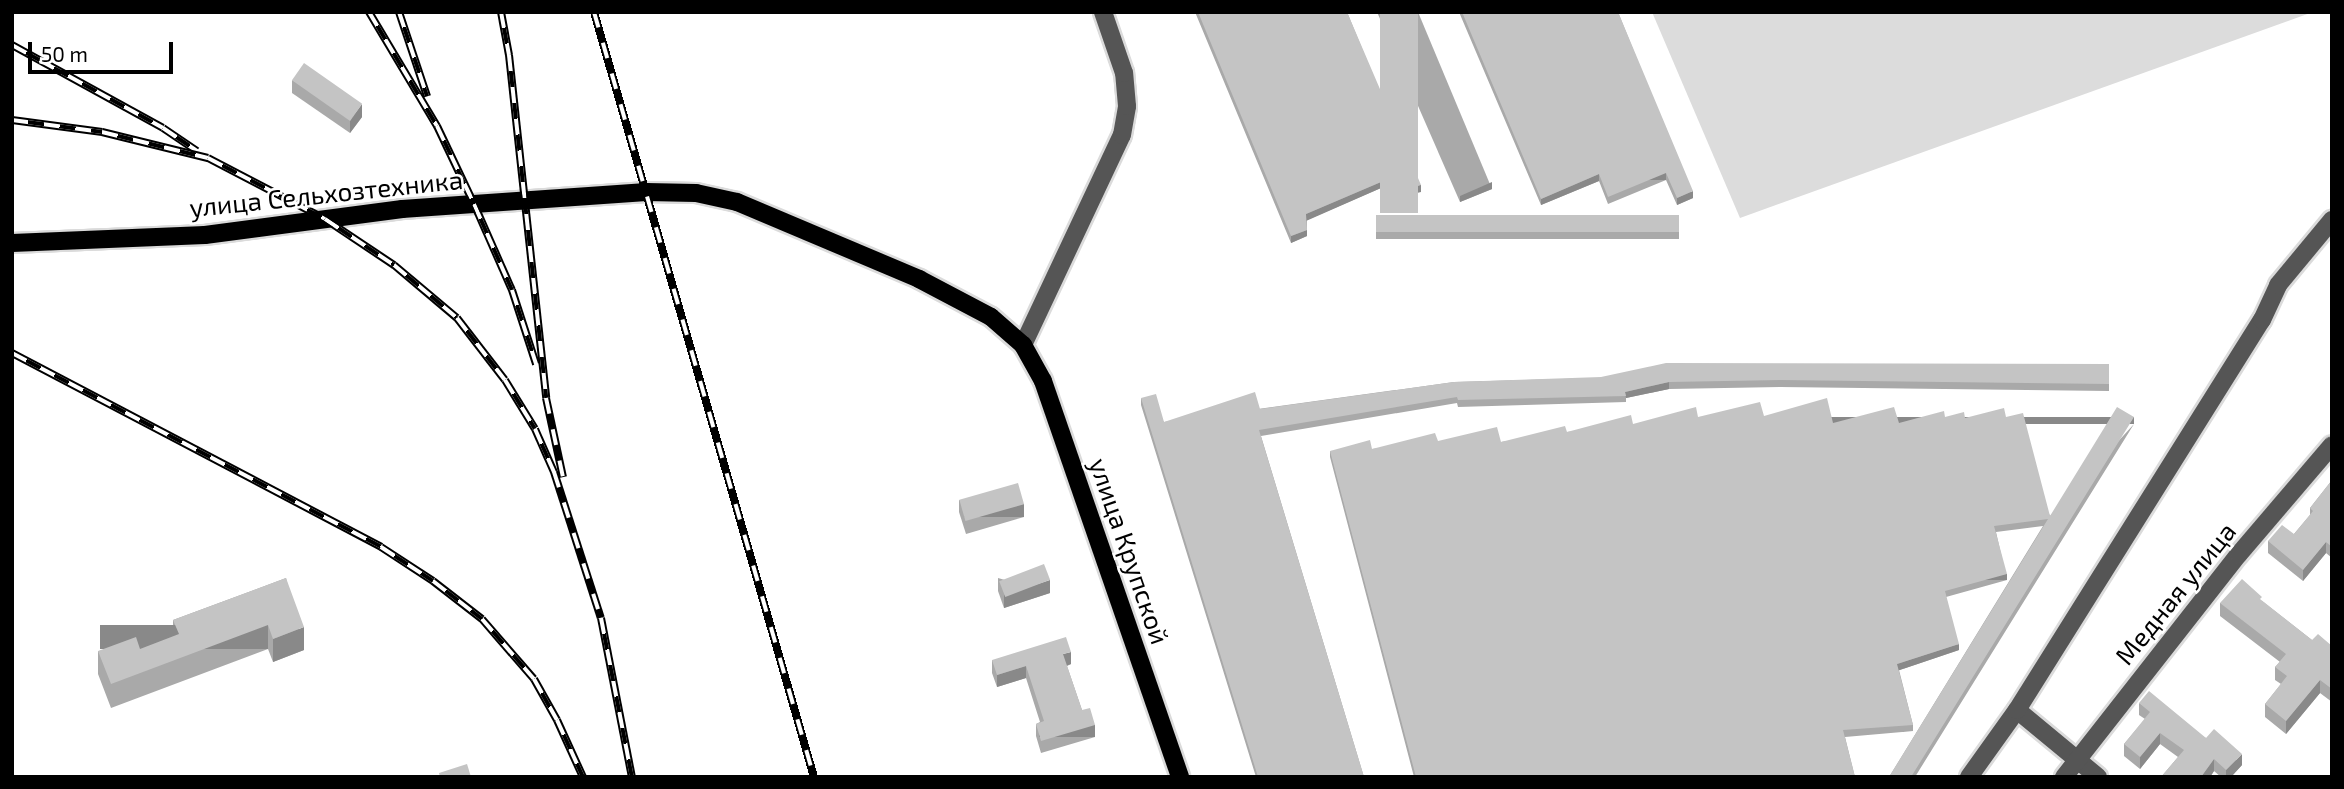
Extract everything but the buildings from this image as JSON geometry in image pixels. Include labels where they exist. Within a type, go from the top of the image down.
[{"type":"main road","name":"улица Сельхозтехника","points":[[12,243],[205,235],[402,209],[646,192],[696,193],[737,202],[919,279],[991,317],[1023,345]]},
{"type":"main road","name":"улица Крупской","points":[[1023,345],[1043,381],[1180,777]]},
{"type":"street","points":[[1023,345],[1122,135],[1128,107],[1124,73],[1103,12]]},
{"type":"street","points":[[1969,777],[2017,710],[2262,320],[2278,285],[2332,220]]},
{"type":"street","name":"Медная улица","points":[[2064,777],[2239,554],[2332,445]]},
{"type":"street","points":[[2017,710],[2098,777]]},
{"type":"shaded area","points":[[1652,12],[2313,12],[1740,218]]},
{"type":"railway","points":[[369,12],[437,126],[512,290],[536,364]]},
{"type":"railway","points":[[399,12],[427,96]]},
{"type":"railway","points":[[501,12],[509,55],[546,398],[563,477]]},
{"type":"railway","points":[[594,12],[814,777]]},
{"type":"railway","points":[[12,45],[163,128],[197,151]]},
{"type":"railway","points":[[12,120],[102,132],[208,158],[325,219],[394,265],[457,318],[505,380],[535,429],[554,472],[601,618],[632,777]]},
{"type":"railway","points":[[12,353],[381,547],[433,581],[482,619],[534,679],[557,720],[583,777]]}]
